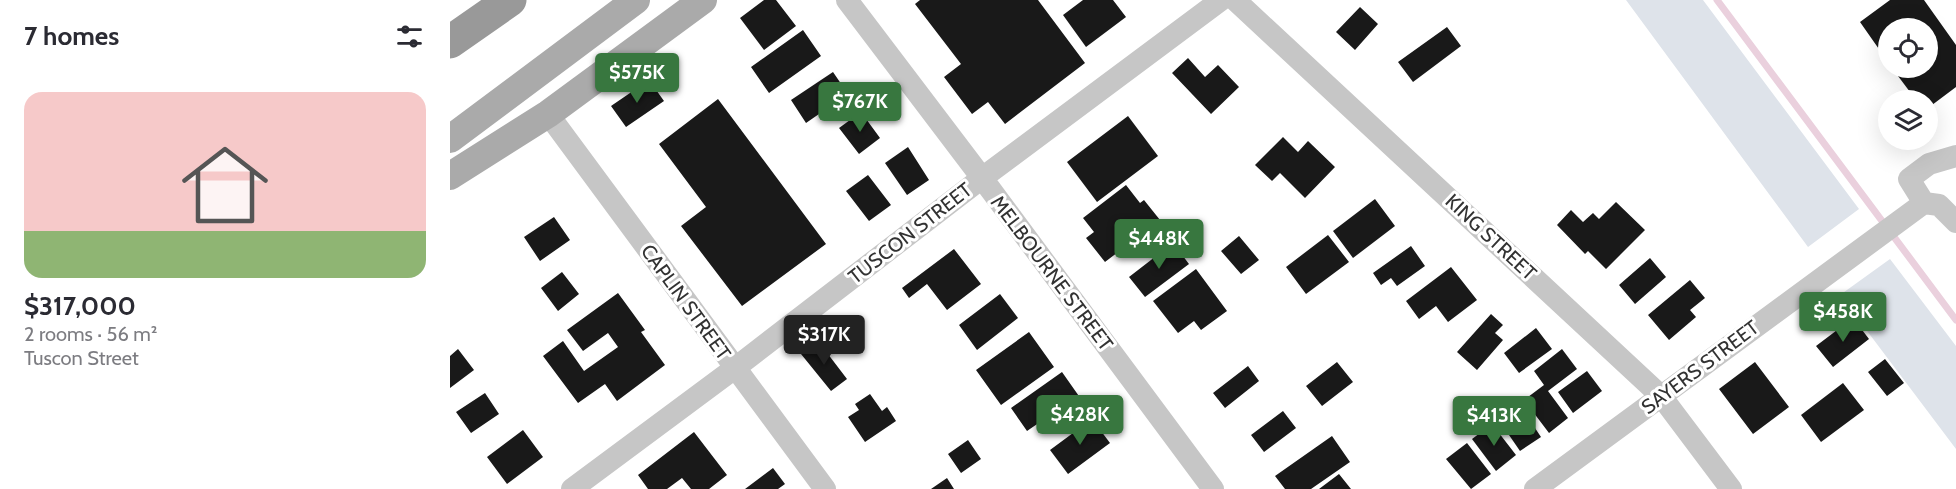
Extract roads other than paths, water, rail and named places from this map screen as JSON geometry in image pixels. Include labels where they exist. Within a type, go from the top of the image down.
[{"type":"highway","points":[[450,42],[510,0]]},
{"type":"main road","points":[[450,139],[636,0]]},
{"type":"main road","points":[[450,176],[548,114],[703,0]]},
{"type":"street","name":"MELBOURNE STREET","points":[[847,0],[1213,489]]},
{"type":"street","name":"TUSCON STREET","points":[[572,489],[735,369],[982,178],[1221,0]]},
{"type":"street","name":"KING STREET","points":[[1235,0],[1661,396],[1731,489]]},
{"type":"street","name":"CAPLIN STREET","points":[[548,114],[825,489]]},
{"type":"street","points":[[1956,156],[1929,164],[1909,178],[1917,208],[1939,205],[1956,222]]},
{"type":"street","name":"SAYERS STREET","points":[[1535,489],[1917,208]]},
{"type":"waterway","points":[[1717,0],[1956,320]]}]
